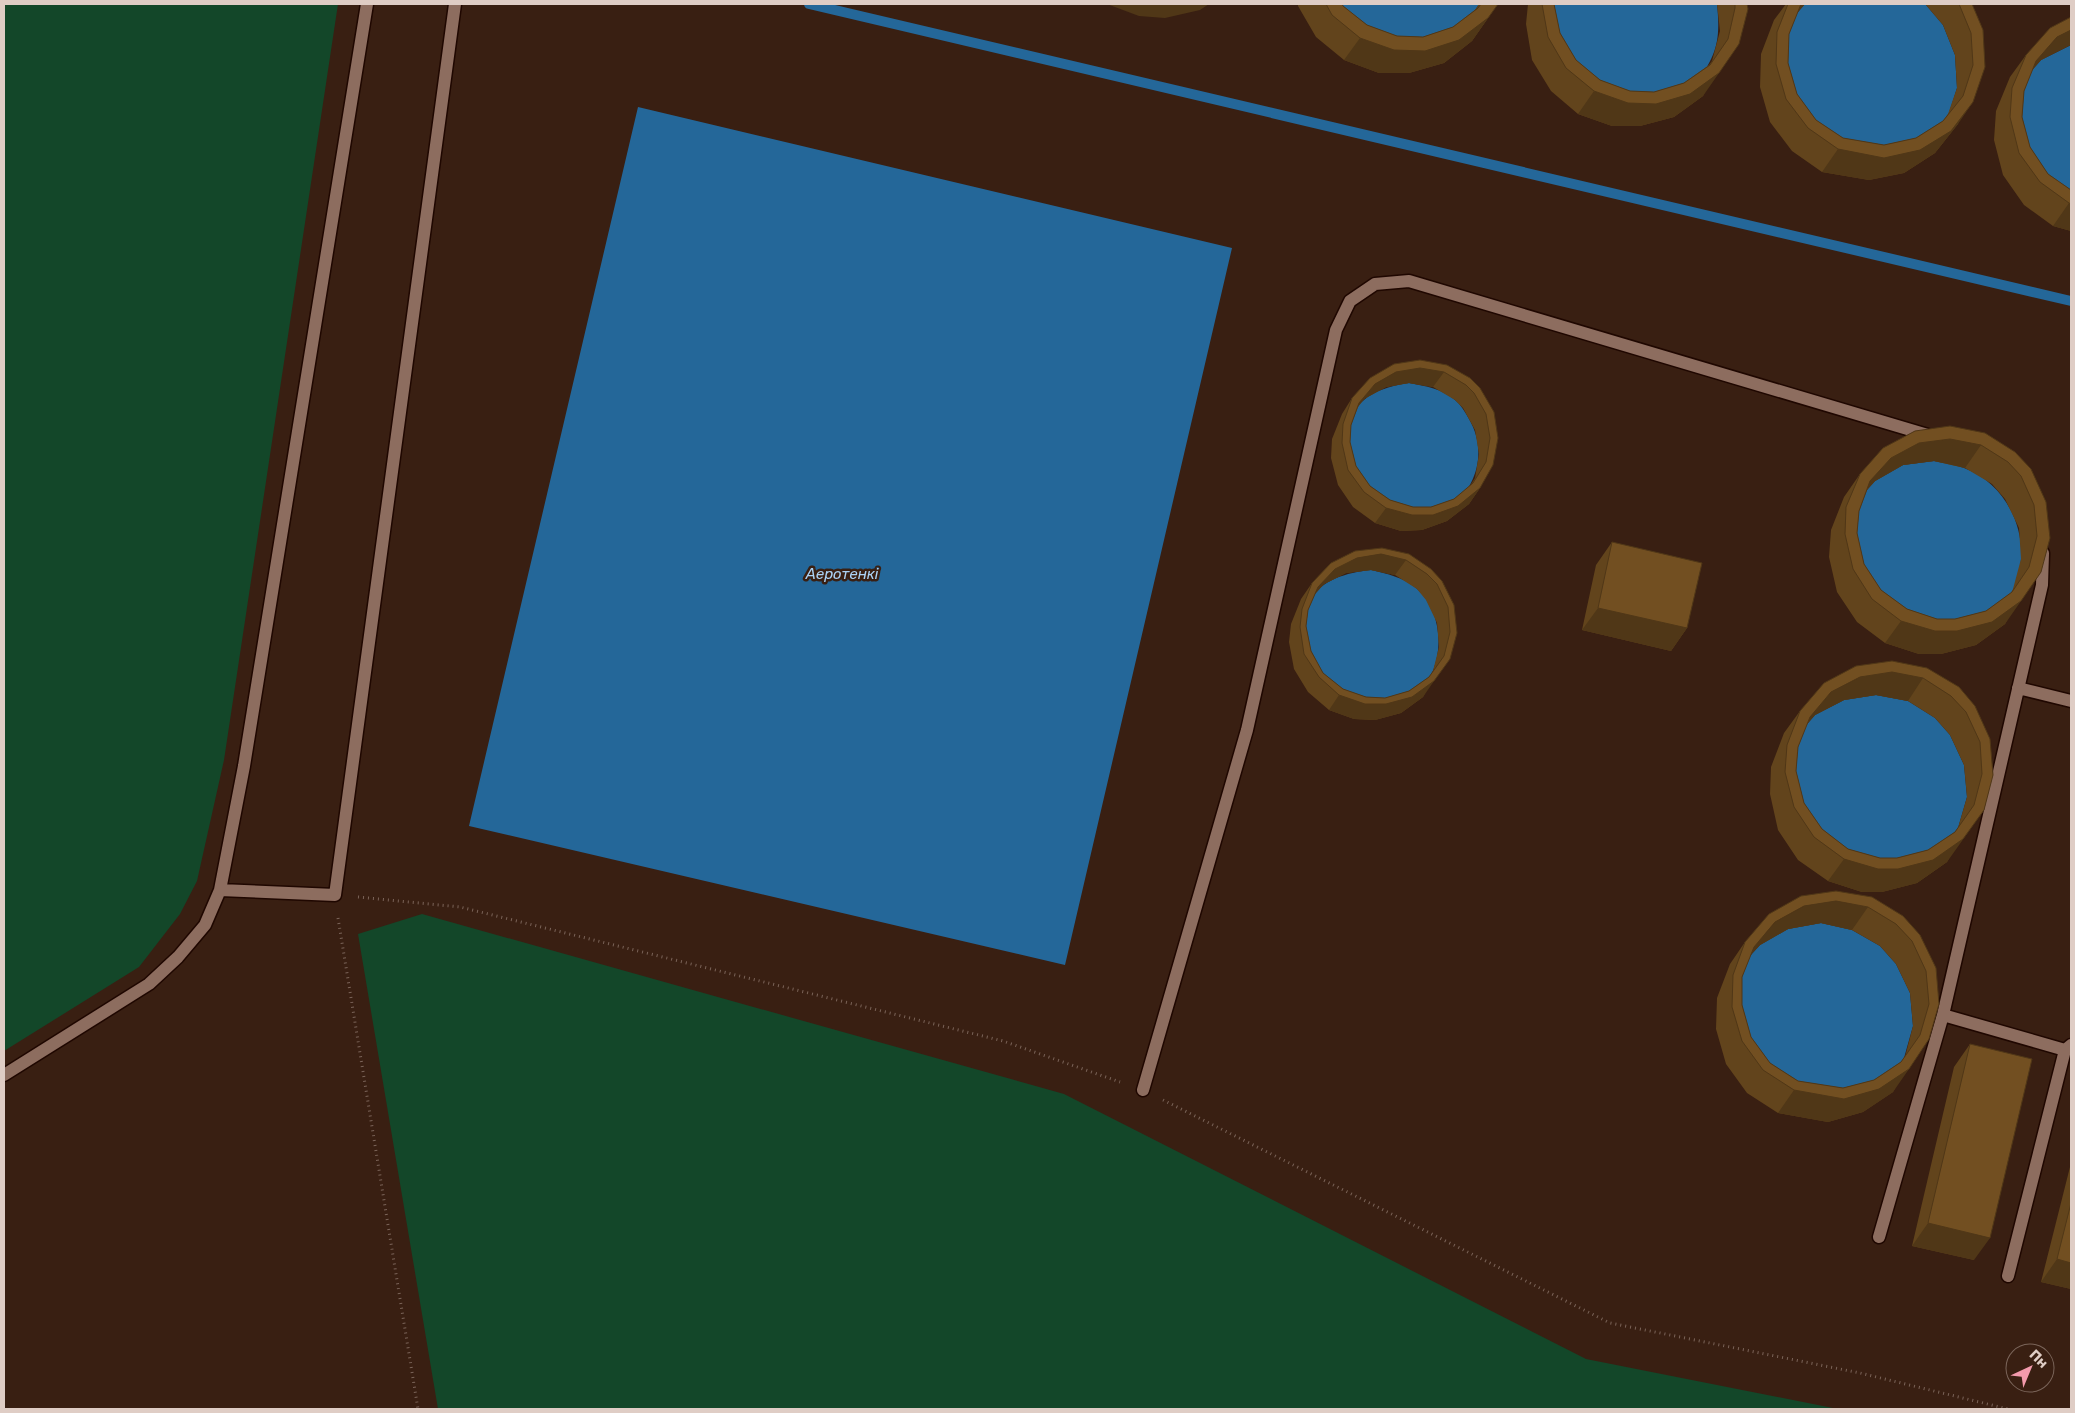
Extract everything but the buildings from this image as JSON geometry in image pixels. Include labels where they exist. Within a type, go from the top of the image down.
[{"type":"lane","points":[[4,1075],[149,984],[178,957],[205,925],[220,890],[244,766],[368,4]]},
{"type":"lane","points":[[220,890],[335,895],[455,4]]},
{"type":"lane","points":[[1143,1090],[1247,730],[1336,330],[1350,301],[1376,284],[1409,281],[1947,441]]},
{"type":"lane","points":[[1879,1237],[1943,1015],[2042,585],[2043,540]]},
{"type":"lane","points":[[2018,688],[2071,701]]},
{"type":"lane","points":[[1943,1015],[2068,1048],[2008,1276]]},
{"type":"path","points":[[418,1409],[335,895],[460,907],[1003,1041],[1143,1090],[1610,1323],[1860,1373],[2008,1409]]},
{"type":"green space","points":[[4,4],[338,4],[224,760],[197,881],[180,914],[139,967],[4,1051]]},
{"type":"green space","points":[[422,914],[1064,1094],[1586,1359],[1838,1409],[438,1409],[358,934]]},
{"type":"water","points":[[1313,4],[1479,4],[1462,31],[1437,50],[1407,59]]},
{"type":"water","points":[[1541,4],[1717,4],[1718,29],[1715,48],[1712,57],[1694,87],[1584,103]]},
{"type":"water","points":[[1805,4],[1926,5],[1943,25],[1955,55],[1957,88],[1947,119],[1927,144],[1827,160],[1773,57],[1785,27]]},
{"type":"water","points":[[2071,45],[2071,219],[2058,215],[2008,113],[2020,84],[2041,60]]},
{"type":"water","name":"Аеротенкі","points":[[638,107],[1232,248],[1065,965],[469,826]]},
{"type":"water","points":[[1409,383],[1439,391],[1455,400],[1469,419],[1478,443],[1477,466],[1468,489],[1460,499],[1441,515],[1421,522],[1379,516],[1340,441],[1351,416],[1364,400],[1383,389]]},
{"type":"water","points":[[1934,461],[1961,467],[1981,476],[1995,488],[2006,502],[2020,536],[2019,572],[2013,590],[1996,615],[1891,632],[1843,533],[1854,504],[1875,481],[1903,465]]},
{"type":"water","points":[[1371,570],[1411,584],[1426,598],[1437,625],[1438,639],[1438,654],[1434,668],[1428,681],[1419,692],[1374,713],[1300,667],[1302,633],[1308,602],[1320,588],[1335,578]]},
{"type":"water","points":[[1876,695],[1908,701],[1935,718],[1950,735],[1964,765],[1967,797],[1958,828],[1939,854],[1832,871],[1782,769],[1794,739],[1815,715],[1844,700]]},
{"type":"water","points":[[1821,923],[1852,930],[1880,946],[1896,964],[1910,993],[1913,1026],[1904,1058],[1885,1084],[1859,1103],[1782,1103],[1726,1000],[1738,969],[1760,945],[1788,929]]},
{"type":"waterway","points":[[809,4],[2071,301]]}]
